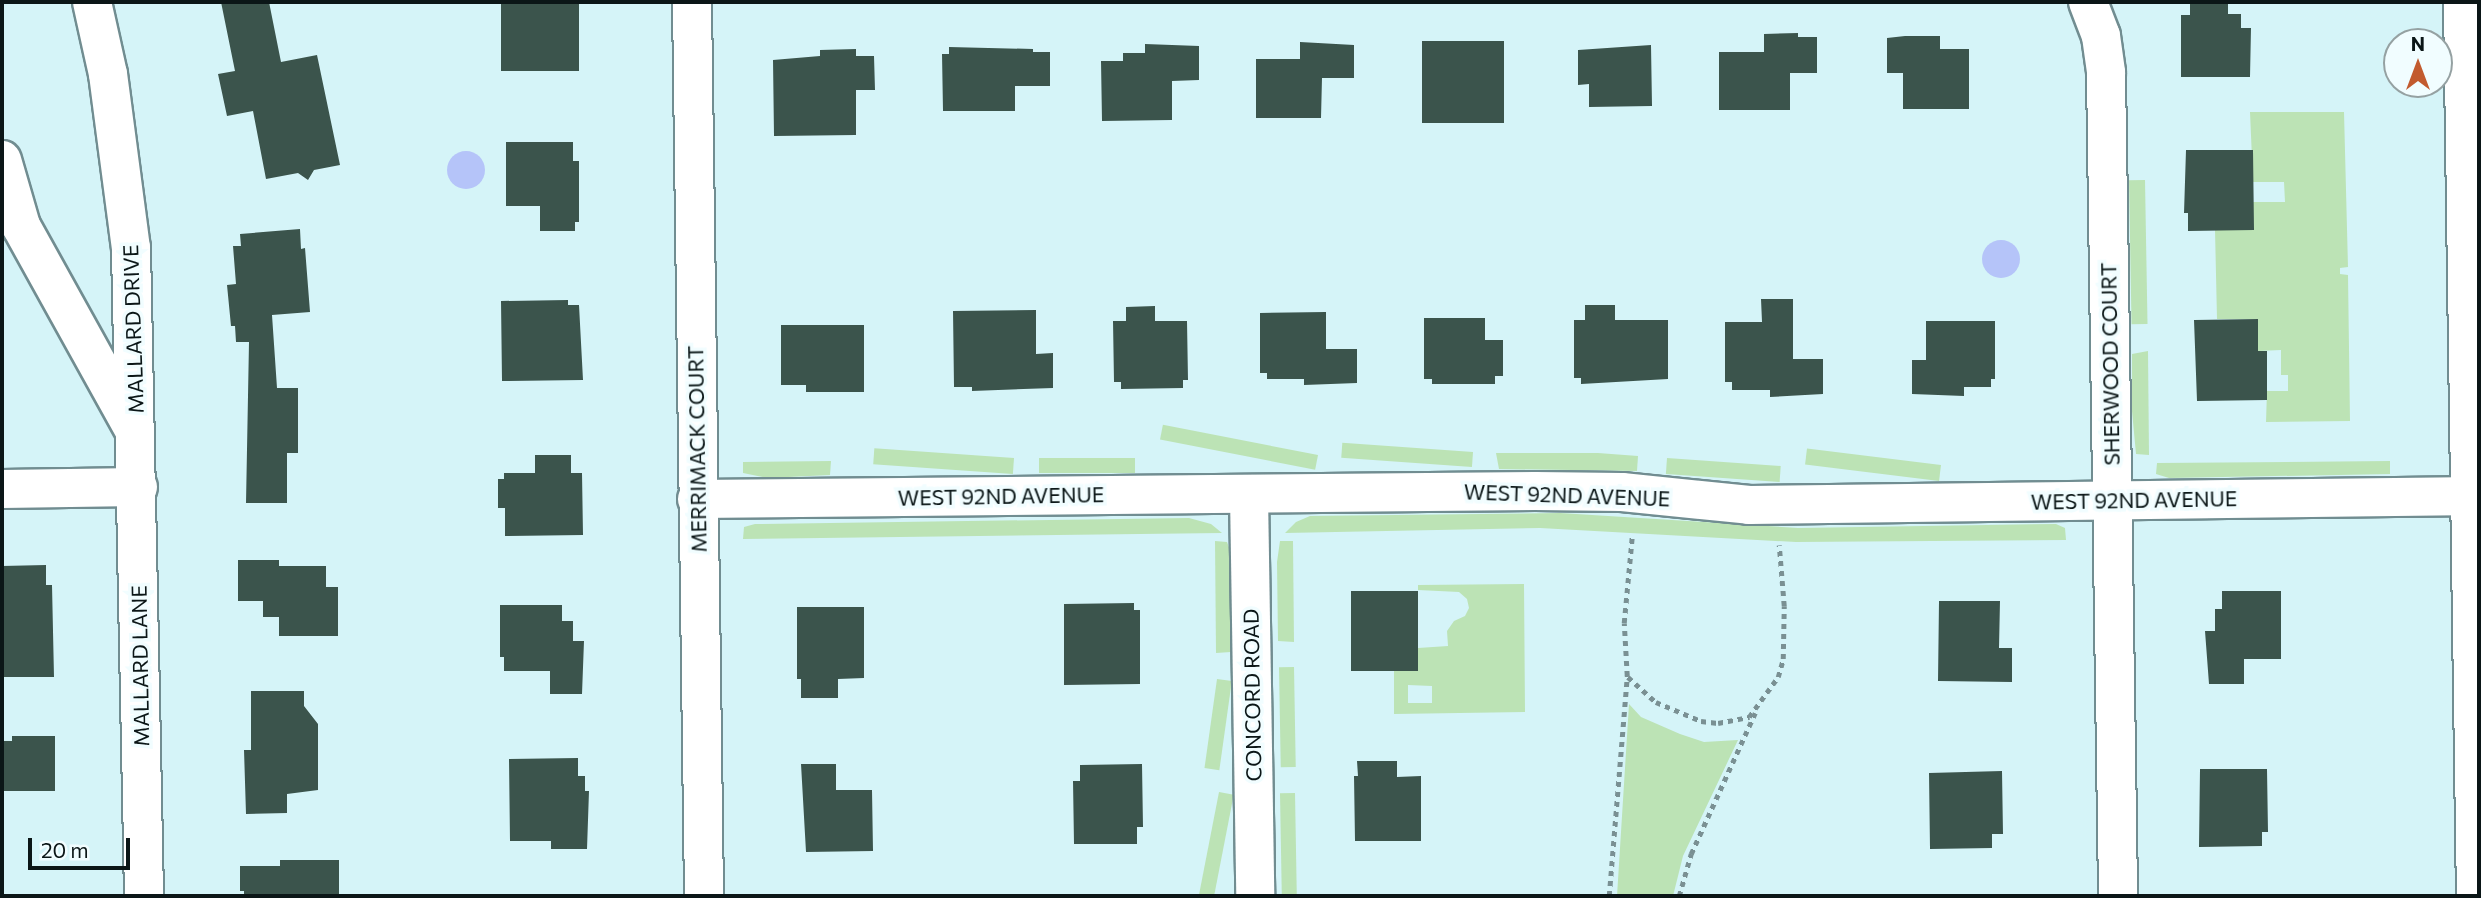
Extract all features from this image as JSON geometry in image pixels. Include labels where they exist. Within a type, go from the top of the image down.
[{"type":"street","name":"MALLARD DRIVE","points":[[92,2],[108,75],[131,248],[137,435]]},
{"type":"street","name":"MERRIMACK COURT","points":[[692,2],[704,896]]},
{"type":"street","name":"SHERWOOD COURT","points":[[2088,2],[2101,36],[2106,73],[2118,896]]},
{"type":"street","points":[[2463,2],[2474,496],[2476,896]]},
{"type":"street","name":"MALLARD DRIVE","points":[[2,160],[22,226],[137,435]]},
{"type":"street","name":"MALLARD LANE","points":[[137,435],[144,896]]},
{"type":"street","points":[[2,489],[138,487]]},
{"type":"street","name":"WEST 92ND AVENUE","points":[[697,499],[1609,492],[1749,505],[2474,496]]},
{"type":"street","name":"CONCORD ROAD","points":[[1249,494],[1255,896]]},
{"type":"path","points":[[1609,896],[1627,676],[1624,623],[1632,536]]},
{"type":"path","points":[[1627,676],[1656,702],[1701,721],[1718,723],[1749,717],[1778,677],[1783,659],[1784,606],[1779,545]]},
{"type":"path","points":[[1679,896],[1691,854],[1712,803],[1743,744],[1756,710]]},
{"type":"green space","points":[[2250,112],[2344,112],[2348,267],[2340,268],[2340,274],[2348,275],[2350,421],[2266,422],[2267,391],[2288,391],[2288,375],[2281,375],[2281,350],[2258,351],[2257,319],[2217,319],[2215,230],[2253,230],[2252,202],[2285,202],[2284,182],[2253,182]]},
{"type":"green space","points":[[2129,180],[2145,180],[2148,324],[2132,324]]},
{"type":"green space","points":[[2148,351],[2149,455],[2136,454],[2132,411],[2132,354]]},
{"type":"green space","points":[[1163,425],[1318,455],[1315,470],[1160,440]]},
{"type":"green space","points":[[1342,443],[1473,452],[1472,467],[1341,458]]},
{"type":"green space","points":[[874,448],[1014,458],[1013,474],[873,464]]},
{"type":"green space","points":[[1807,449],[1941,465],[1939,481],[1805,464]]},
{"type":"green space","points":[[1496,453],[1598,453],[1638,456],[1637,471],[1499,469]]},
{"type":"green space","points":[[1039,458],[1135,458],[1135,473],[1039,473]]},
{"type":"green space","points":[[1667,458],[1781,466],[1780,482],[1666,474]]},
{"type":"green space","points":[[831,461],[830,475],[768,478],[743,473],[743,462]]},
{"type":"green space","points":[[2390,461],[2390,474],[2169,478],[2156,474],[2157,463]]},
{"type":"green space","points":[[1560,513],[1798,528],[2056,524],[2065,528],[2066,540],[1796,542],[1540,528],[1285,533],[1296,522],[1310,516]]},
{"type":"green space","points":[[1189,518],[1211,524],[1222,533],[743,539],[744,527],[755,524]]},
{"type":"green space","points":[[1215,541],[1227,542],[1230,550],[1231,652],[1216,653]]},
{"type":"green space","points":[[1280,541],[1293,541],[1294,642],[1278,641],[1277,562]]},
{"type":"green space","points":[[1524,584],[1525,712],[1394,714],[1394,671],[1418,671],[1418,648],[1448,646],[1447,631],[1454,621],[1465,616],[1469,608],[1467,599],[1459,592],[1418,590],[1418,585]],"holes":[[[1408,685],[1432,686],[1432,703],[1408,703]]]},
{"type":"green space","points":[[1279,667],[1294,667],[1296,767],[1281,767]]},
{"type":"green space","points":[[1217,679],[1232,681],[1219,770],[1204,768]]},
{"type":"green space","points":[[1629,704],[1641,717],[1704,742],[1738,740],[1683,856],[1673,896],[1617,896]]},
{"type":"green space","points":[[1219,792],[1234,795],[1214,896],[1199,894]]},
{"type":"green space","points":[[1280,793],[1295,793],[1297,896],[1282,896]]},
{"type":"water","points":[[466,151],[479,157],[485,170],[479,183],[466,189],[453,183],[447,170],[453,157]]},
{"type":"water","points":[[2001,240],[2014,246],[2020,259],[2014,272],[2001,278],[1988,272],[1982,259],[1988,246]]},
{"type":"building","points":[[221,2],[269,2],[281,62],[317,55],[340,165],[314,170],[308,180],[298,173],[266,179],[253,111],[227,116],[218,74],[235,71]]},
{"type":"building","points":[[501,2],[579,2],[579,71],[501,71]]},
{"type":"building","points":[[2190,2],[2228,2],[2228,14],[2241,14],[2241,28],[2251,28],[2250,77],[2181,77],[2181,15],[2190,15]]},
{"type":"building","points":[[1798,33],[1798,37],[1817,37],[1817,73],[1790,73],[1790,110],[1719,110],[1719,52],[1764,52],[1764,34]]},
{"type":"building","points":[[1940,36],[1940,49],[1969,49],[1969,109],[1903,109],[1903,73],[1887,73],[1887,38]]},
{"type":"building","points":[[1422,41],[1504,41],[1504,123],[1422,123]]},
{"type":"building","points":[[1300,42],[1354,45],[1354,78],[1322,78],[1321,118],[1256,118],[1256,59],[1300,59]]},
{"type":"building","points":[[1145,44],[1199,46],[1199,80],[1172,81],[1172,120],[1102,121],[1101,61],[1123,61],[1123,53],[1145,53]]},
{"type":"building","points":[[1651,45],[1652,106],[1589,107],[1589,84],[1578,85],[1578,50]]},
{"type":"building","points":[[949,47],[1033,49],[1033,52],[1050,52],[1050,86],[1015,86],[1015,111],[943,111],[942,54],[949,54]]},
{"type":"building","points":[[856,49],[856,56],[874,56],[875,90],[856,90],[856,135],[774,136],[773,60],[820,56],[820,50]]},
{"type":"building","points":[[506,142],[573,142],[573,161],[579,161],[579,222],[575,222],[575,231],[540,231],[540,206],[506,206]]},
{"type":"building","points":[[2186,150],[2253,150],[2254,230],[2188,231],[2188,213],[2184,213]]},
{"type":"building","points":[[300,229],[301,249],[305,248],[310,312],[272,315],[277,388],[298,388],[298,453],[287,453],[287,503],[246,503],[249,342],[236,342],[235,326],[231,326],[227,285],[236,284],[233,246],[241,246],[240,234]]},
{"type":"building","points":[[1761,299],[1793,299],[1793,359],[1823,359],[1823,394],[1770,397],[1770,390],[1732,390],[1732,382],[1725,382],[1725,322],[1762,322]]},
{"type":"building","points":[[568,300],[568,305],[579,305],[583,380],[502,381],[501,301]]},
{"type":"building","points":[[1585,305],[1615,305],[1615,320],[1668,320],[1668,379],[1581,384],[1581,378],[1574,378],[1574,320],[1585,320]]},
{"type":"building","points":[[1155,306],[1155,321],[1187,321],[1188,380],[1183,380],[1183,388],[1121,389],[1121,382],[1114,382],[1113,321],[1126,321],[1126,307]]},
{"type":"building","points":[[1036,310],[1036,354],[1053,353],[1053,388],[972,391],[972,387],[954,387],[953,311]]},
{"type":"building","points":[[1326,312],[1326,349],[1357,349],[1357,383],[1304,385],[1304,379],[1267,379],[1267,373],[1260,373],[1260,313]]},
{"type":"building","points":[[1424,318],[1485,318],[1485,340],[1503,340],[1503,376],[1495,376],[1495,384],[1432,384],[1432,379],[1424,379]]},
{"type":"building","points":[[2258,319],[2258,351],[2267,351],[2267,400],[2197,401],[2194,320]]},
{"type":"building","points":[[1926,321],[1995,321],[1995,379],[1991,379],[1991,387],[1964,387],[1964,396],[1912,394],[1912,360],[1926,360]]},
{"type":"building","points":[[781,325],[864,325],[864,392],[806,392],[806,385],[781,385]]},
{"type":"building","points":[[535,455],[571,455],[571,473],[582,473],[583,535],[505,536],[505,508],[498,508],[498,479],[504,479],[504,473],[535,473]]},
{"type":"building","points":[[238,560],[279,560],[279,566],[326,566],[326,587],[338,587],[338,636],[279,636],[279,617],[263,617],[263,601],[238,601]]},
{"type":"building","points":[[46,565],[46,585],[52,585],[54,677],[2,677],[2,566]]},
{"type":"building","points":[[1351,591],[1418,591],[1418,671],[1351,671]]},
{"type":"building","points":[[2222,591],[2281,591],[2281,659],[2244,659],[2244,684],[2209,684],[2205,631],[2215,631],[2215,609],[2222,609]]},
{"type":"building","points":[[1939,601],[2000,601],[1999,648],[2012,648],[2012,682],[1938,681]]},
{"type":"building","points":[[1134,603],[1134,610],[1140,610],[1140,684],[1064,685],[1064,604]]},
{"type":"building","points":[[500,605],[562,605],[562,621],[573,621],[573,641],[584,641],[582,694],[550,694],[550,671],[504,671],[504,657],[500,657]]},
{"type":"building","points":[[797,607],[864,607],[864,678],[838,679],[838,698],[801,698],[801,679],[797,679]]},
{"type":"building","points":[[251,691],[304,691],[304,706],[318,724],[318,790],[287,794],[287,813],[246,814],[244,750],[251,750]]},
{"type":"building","points":[[12,736],[55,736],[55,791],[2,791],[2,741],[12,741]]},
{"type":"building","points":[[578,758],[578,776],[585,776],[585,791],[589,791],[587,849],[551,849],[551,841],[510,841],[509,759]]},
{"type":"building","points":[[1357,761],[1397,761],[1397,777],[1421,776],[1421,841],[1355,841],[1354,776],[1358,776]]},
{"type":"building","points":[[801,764],[836,764],[836,790],[872,790],[873,851],[806,852]]},
{"type":"building","points":[[1142,764],[1143,827],[1137,827],[1137,844],[1074,844],[1073,781],[1080,781],[1080,765]]},
{"type":"building","points":[[2200,769],[2267,769],[2268,832],[2262,832],[2262,846],[2199,847]]},
{"type":"building","points":[[2002,771],[2003,834],[1992,834],[1992,848],[1930,849],[1929,773]]},
{"type":"building","points":[[280,860],[339,860],[339,896],[244,896],[244,891],[240,891],[240,866],[280,866]]}]
